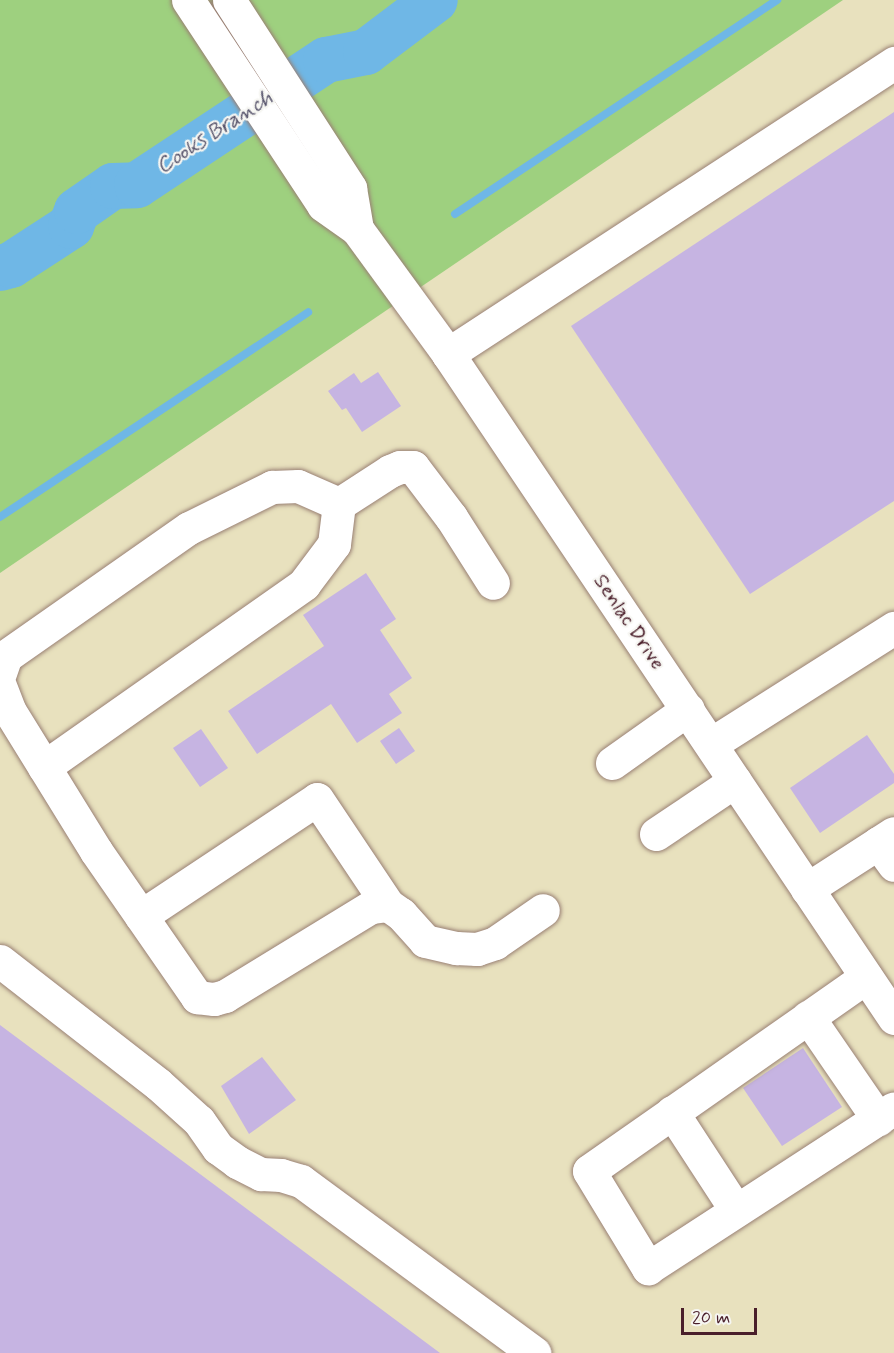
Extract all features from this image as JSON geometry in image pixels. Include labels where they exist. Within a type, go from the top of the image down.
[{"type":"street","name":"Senlac Drive","points":[[188,0],[323,205],[357,229],[448,354],[894,1018]]},
{"type":"street","name":"Senlac Drive","points":[[229,0],[350,188],[357,229]]},
{"type":"street","points":[[448,354],[894,63]]},
{"type":"street","points":[[44,767],[304,584],[334,544],[339,504],[390,471],[400,467],[413,467],[451,517],[493,583]]},
{"type":"street","points":[[0,673],[6,656],[189,528],[272,487],[298,486],[339,504]]},
{"type":"street","points":[[711,744],[894,628]]},
{"type":"street","points":[[0,686],[9,711],[44,767],[197,997],[214,999],[225,996],[371,907],[388,904]]},
{"type":"street","points":[[612,763],[688,709]]},
{"type":"street","points":[[656,834],[735,781]]},
{"type":"street","points":[[141,916],[317,799],[388,904],[401,914],[424,941],[456,948],[477,949],[495,943],[543,910]]},
{"type":"street","points":[[807,889],[889,847]]},
{"type":"street","points":[[0,961],[159,1084],[199,1121],[218,1148],[261,1174],[281,1175],[301,1181],[534,1353]]},
{"type":"street","points":[[808,1017],[886,1114],[648,1268],[589,1171],[866,976]]},
{"type":"street","points":[[672,1112],[736,1210]]},
{"type":"green space","points":[[0,0],[843,0],[0,573]]},
{"type":"building","points":[[894,112],[894,501],[750,594],[571,326]]},
{"type":"building","points":[[378,372],[401,406],[362,432],[346,408],[342,410],[328,391],[354,373],[361,383]]},
{"type":"building","points":[[366,573],[396,619],[380,630],[412,678],[389,694],[402,713],[357,743],[331,704],[257,754],[228,711],[324,646],[303,615]]},
{"type":"building","points":[[399,728],[415,751],[396,764],[380,741]]},
{"type":"building","points":[[201,729],[228,768],[200,787],[173,748]]},
{"type":"building","points":[[867,735],[894,774],[894,783],[820,833],[790,788]]},
{"type":"building","points":[[0,1025],[440,1353],[0,1353]]},
{"type":"building","points":[[803,1048],[842,1107],[782,1146],[743,1088]]},
{"type":"building","points":[[262,1057],[296,1100],[249,1134],[221,1086]]},
{"type":"waterway","name":"Cooks Branch","points":[[0,268],[11,265],[71,226],[77,211],[113,186],[137,185],[326,60],[366,52],[435,0]]},
{"type":"waterway","points":[[455,214],[777,0]]},
{"type":"waterway","points":[[0,517],[308,312]]}]
